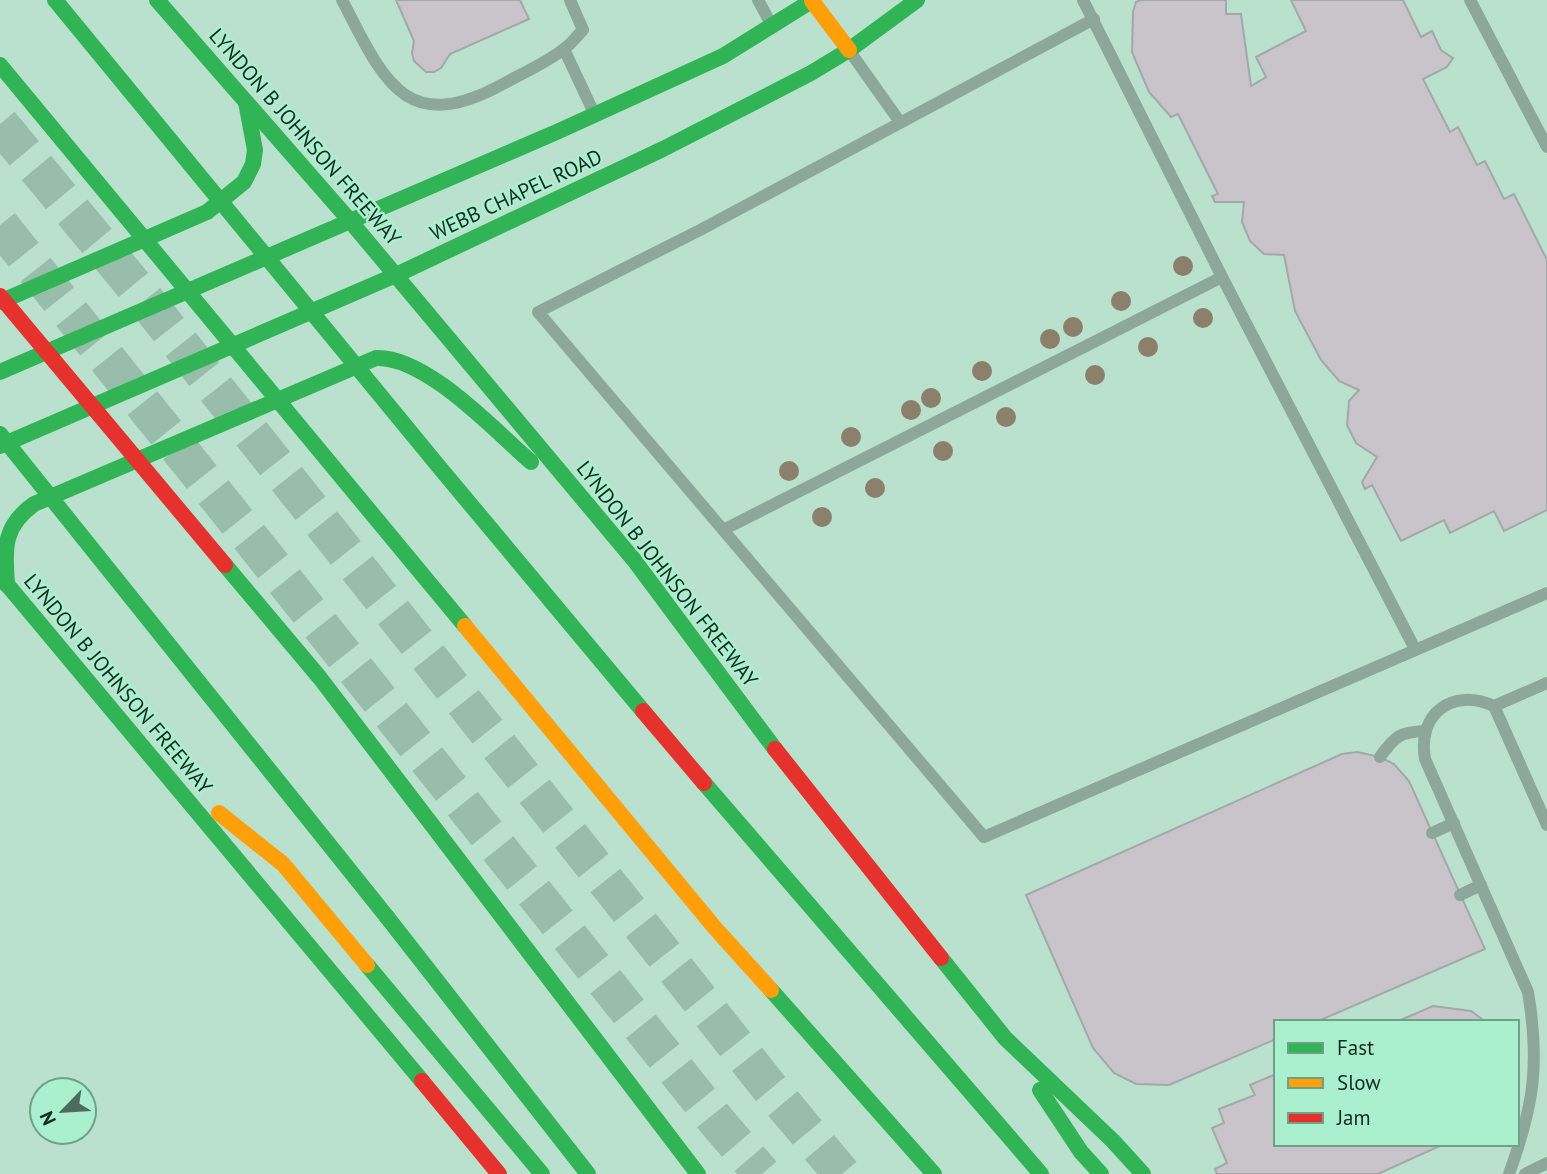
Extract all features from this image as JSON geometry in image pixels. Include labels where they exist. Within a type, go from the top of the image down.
[{"type":"main road","points":[[55,0],[440,468],[704,783],[1041,1174]]},
{"type":"main road","name":"LYNDON B JOHNSON FREEWAY","points":[[157,0],[351,222],[610,531],[809,794],[1005,1038],[1114,1141],[1143,1174]]},
{"type":"main road","points":[[813,0],[849,50]]},
{"type":"main road","name":"WEBB CHAPEL ROAD","points":[[0,372],[595,115],[723,56],[813,0]]},
{"type":"main road","name":"WEBB CHAPEL ROAD","points":[[0,446],[396,275],[726,118],[849,50],[917,0]]},
{"type":"main road","points":[[0,65],[715,928],[934,1174]]},
{"type":"main road","points":[[0,302],[207,212],[244,182],[253,164],[255,150],[245,99]]},
{"type":"main road","points":[[0,296],[320,678],[698,1174]]},
{"type":"main road","points":[[2,583],[6,531],[20,512],[376,358],[391,358],[410,365],[442,386],[610,531]]},
{"type":"main road","points":[[0,434],[387,917],[588,1174]]},
{"type":"main road","name":"LYNDON B JOHNSON FREEWAY","points":[[2,583],[162,767],[499,1174]]},
{"type":"main road","points":[[162,767],[283,864],[542,1174]]},
{"type":"main road","points":[[1005,1038],[1081,1152],[1101,1174]]},
{"type":"lane","points":[[342,0],[376,64],[392,85],[411,99],[433,105],[458,104],[484,94],[564,49],[583,30],[570,0]]},
{"type":"lane","points":[[758,0],[772,26]]},
{"type":"lane","points":[[1083,0],[1222,277],[1415,649]]},
{"type":"lane","points":[[1470,0],[1547,147]]},
{"type":"lane","points":[[1094,19],[702,229],[538,312],[984,837],[1547,593]]},
{"type":"lane","points":[[564,49],[595,115]]},
{"type":"lane","points":[[849,50],[900,122]]},
{"type":"lane","points":[[723,530],[1222,277]]},
{"type":"lane","points":[[1493,706],[1547,682]]},
{"type":"lane","points":[[1519,1143],[1527,1118],[1535,1072],[1535,1032],[1528,992],[1426,759],[1423,745],[1425,731],[1441,708],[1467,699],[1493,706],[1547,825]]},
{"type":"lane","points":[[1381,757],[1391,741],[1405,732],[1425,731]]},
{"type":"lane","points":[[1432,833],[1454,823]]},
{"type":"lane","points":[[1460,895],[1481,885]]},
{"type":"lane","points":[[1509,1174],[1518,1146]]},
{"type":"lane","points":[[1525,1174],[1547,1163]]},
{"type":"building","points":[[396,0],[520,0],[529,19],[450,54],[441,68],[426,72],[414,61],[414,41]]},
{"type":"building","points":[[1226,0],[1226,14],[1241,14],[1251,86],[1266,77],[1256,57],[1306,31],[1291,0],[1403,0],[1421,37],[1432,31],[1441,50],[1453,58],[1447,67],[1423,79],[1450,132],[1458,127],[1477,165],[1485,161],[1504,199],[1514,194],[1547,260],[1547,510],[1504,531],[1494,511],[1450,533],[1444,520],[1401,541],[1372,485],[1365,489],[1362,482],[1377,457],[1356,443],[1347,425],[1349,401],[1359,390],[1339,381],[1321,360],[1295,311],[1284,255],[1264,254],[1250,241],[1242,222],[1244,202],[1215,202],[1212,196],[1218,194],[1178,114],[1171,117],[1149,92],[1132,52],[1133,12],[1136,2]]},
{"type":"building","points":[[1357,752],[1380,757],[1394,764],[1409,781],[1485,949],[1321,1020],[1274,1020],[1274,1040],[1169,1085],[1136,1084],[1114,1073],[1093,1048],[1026,895],[1342,754]]},
{"type":"building","points":[[1433,1006],[1471,1011],[1483,1020],[1401,1020]]},
{"type":"building","points":[[1274,1075],[1274,1146],[1440,1146],[1378,1174],[1217,1174],[1215,1169],[1227,1163],[1212,1128],[1224,1123],[1219,1109],[1255,1095],[1250,1085]]},
{"type":"tunnel","points":[[0,124],[136,288],[769,1087],[842,1174]]},
{"type":"tunnel","points":[[0,225],[719,1124],[762,1174]]},
{"type":"traffic: fast","points":[[55,0],[643,711]]},
{"type":"traffic: fast","points":[[157,0],[351,222],[634,560],[775,749]]},
{"type":"traffic: fast","points":[[0,372],[559,131],[723,56],[813,0]]},
{"type":"traffic: fast","points":[[0,446],[396,275],[663,149],[811,73],[849,50],[917,0]]},
{"type":"traffic: fast","points":[[0,65],[465,626]]},
{"type":"traffic: fast","points":[[0,302],[207,212],[244,182],[253,164],[255,150],[246,102]]},
{"type":"traffic: fast","points":[[7,585],[6,550],[11,530],[16,521],[34,504],[376,358],[395,361],[416,369],[437,382],[458,397],[531,462]]},
{"type":"traffic: fast","points":[[0,434],[387,917]]},
{"type":"traffic: fast","points":[[225,565],[320,678],[698,1174]]},
{"type":"traffic: fast","points":[[0,576],[422,1081]]},
{"type":"traffic: fast","points":[[704,783],[1041,1174]]},
{"type":"traffic: fast","points":[[387,917],[588,1174]]},
{"type":"traffic: fast","points":[[941,958],[1005,1038],[1113,1141],[1143,1174]]},
{"type":"traffic: fast","points":[[367,965],[542,1174]]},
{"type":"traffic: fast","points":[[771,990],[934,1174]]},
{"type":"traffic: fast","points":[[1040,1090],[1081,1152],[1101,1174]]},
{"type":"traffic: slow","points":[[812,1],[849,50]]},
{"type":"traffic: slow","points":[[465,626],[715,928],[771,990]]},
{"type":"traffic: slow","points":[[219,813],[283,864],[367,965]]},
{"type":"traffic: jam","points":[[0,296],[225,565]]},
{"type":"traffic: jam","points":[[643,711],[704,783]]},
{"type":"traffic: jam","points":[[775,749],[941,958]]},
{"type":"traffic: jam","points":[[422,1081],[499,1174]]}]
